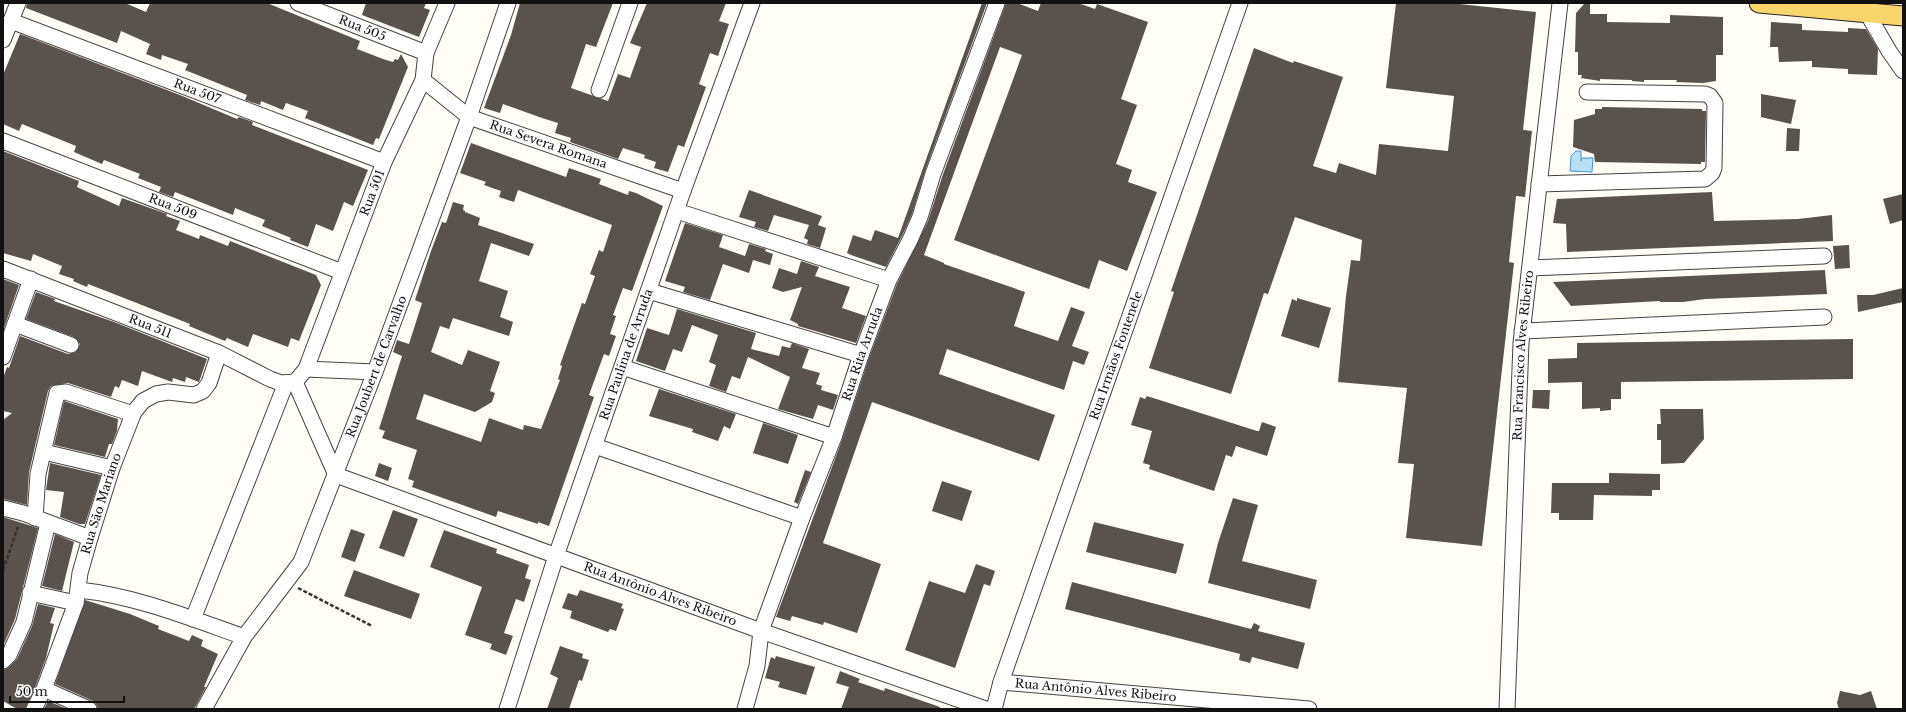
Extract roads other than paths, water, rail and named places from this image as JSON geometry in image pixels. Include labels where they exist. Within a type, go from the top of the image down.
[{"type":"main road","points":[[1759,3],[1832,6],[1867,13],[1903,16]]},
{"type":"street","points":[[3,40],[18,3]]},
{"type":"street","name":"Rua 505","points":[[298,3],[426,53]]},
{"type":"street","name":"Rua 501","points":[[193,619],[291,382],[306,369],[384,162],[423,80],[426,53],[448,3]]},
{"type":"street","name":"Rua Joubert de Carvalho","points":[[204,709],[244,636],[301,562],[375,372],[469,117],[508,3]]},
{"type":"street","points":[[599,90],[630,3]]},
{"type":"street","name":"Rua Paulina de Arruda","points":[[508,709],[556,556],[683,191],[752,3]]},
{"type":"street","name":"Rua Rita Arruda","points":[[745,709],[758,666],[760,631],[834,437],[861,355],[889,280],[920,217],[933,174],[996,3]]},
{"type":"street","name":"Rua Irmãos Fontenele","points":[[994,709],[1002,682],[1240,3]]},
{"type":"street","name":"Rua Francisco Alves Ribeiro","points":[[1507,709],[1517,415],[1522,331],[1560,3]]},
{"type":"street","points":[[1867,13],[1903,72]]},
{"type":"street","name":"Rua 507","points":[[11,21],[384,162]]},
{"type":"street","name":"Rua Severa Romana","points":[[423,80],[469,117],[683,191]]},
{"type":"street","points":[[1539,184],[1705,179],[1712,173],[1714,162],[1715,103],[1710,96],[1705,94],[1587,92]]},
{"type":"street","name":"Rua 509","points":[[3,141],[342,272]]},
{"type":"street","points":[[677,211],[889,280]]},
{"type":"street","points":[[1530,268],[1824,256]]},
{"type":"street","name":"Rua 511","points":[[3,269],[219,352],[270,378],[291,382]]},
{"type":"street","points":[[3,357],[9,331],[31,279]]},
{"type":"street","points":[[649,291],[861,355]]},
{"type":"street","points":[[1522,331],[1824,317]]},
{"type":"street","points":[[9,331],[71,345]]},
{"type":"street","name":"Rua São Mariano","points":[[34,709],[44,689],[78,596],[80,573],[90,538],[112,468],[133,414],[143,401],[156,394],[168,392],[194,395],[203,391],[209,383],[219,352]]},
{"type":"street","points":[[622,367],[834,437]]},
{"type":"street","points":[[306,369],[375,372]]},
{"type":"street","points":[[291,382],[336,475]]},
{"type":"street","points":[[3,660],[8,655],[24,622],[30,593],[38,474],[55,396],[57,393],[66,392],[133,414]]},
{"type":"street","points":[[595,446],[802,518]]},
{"type":"street","points":[[44,452],[112,468]]},
{"type":"street","name":"Rua Antônio Alves Ribeiro","points":[[336,475],[760,631],[986,709]]},
{"type":"street","points":[[3,508],[36,518],[90,538]]},
{"type":"street","points":[[30,593],[78,596],[103,593],[128,598],[244,636]]},
{"type":"street","name":"Rua Antônio Alves Ribeiro","points":[[1002,682],[1262,707],[1309,709]]},
{"type":"street","points":[[44,689],[89,709]]},
{"type":"water","points":[[1576,151],[1581,151],[1581,161],[1582,158],[1593,158],[1592,172],[1570,171],[1571,156]]}]
